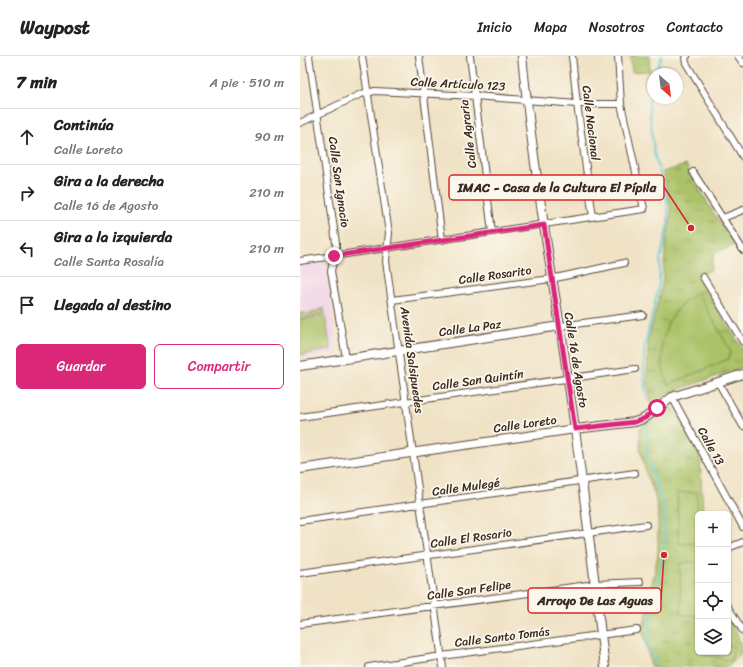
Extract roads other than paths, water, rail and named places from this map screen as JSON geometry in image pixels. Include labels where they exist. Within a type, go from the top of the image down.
[{"type":"street","name":"Calle San Ignacio","points":[[309,56],[336,243],[331,271],[346,358]]},
{"type":"street","name":"Avenida Salsipuedes","points":[[362,56],[366,92],[389,233],[386,261],[443,667]]},
{"type":"street","points":[[419,56],[442,240]]},
{"type":"street","name":"Calle Agraria","points":[[470,56],[492,232]]},
{"type":"street","name":"Calle 16 de Agosto","points":[[522,56],[526,99],[551,279],[560,326],[589,532],[605,667]]},
{"type":"street","name":"Calle Nacional","points":[[572,56],[577,104],[593,217]]},
{"type":"street","points":[[300,261],[644,209],[621,104],[618,56]]},
{"type":"street","points":[[738,56],[743,63]]},
{"type":"street","points":[[686,57],[688,68],[743,157]]},
{"type":"street","name":"Calle Artículo 123","points":[[300,123],[318,113],[366,92],[423,92],[577,104],[621,104]]},
{"type":"street","points":[[693,172],[743,250]]},
{"type":"street","points":[[723,218],[743,210]]},
{"type":"street","name":"Calle Rosarito","points":[[392,300],[551,279],[624,263]]},
{"type":"street","points":[[703,277],[743,342]]},
{"type":"street","name":"Calle La Paz","points":[[300,366],[560,326],[643,315]]},
{"type":"street","name":"Calle San Quintín","points":[[300,417],[634,369]]},
{"type":"street","name":"Calle Loreto","points":[[300,469],[641,420],[672,397],[743,374]]},
{"type":"street","points":[[718,382],[743,426]]},
{"type":"street","name":"Calle 13","points":[[672,397],[743,526]]},
{"type":"street","name":"Calle Mulegé","points":[[300,521],[635,473]]},
{"type":"street","name":"Calle El Rosario","points":[[300,574],[646,524]]},
{"type":"street","points":[[730,547],[743,542]]},
{"type":"street","name":"Calle San Felipe","points":[[300,624],[596,584],[640,582]]},
{"type":"street","points":[[731,612],[743,631]]},
{"type":"street","name":"Calle Santo Tomás","points":[[369,667],[637,630]]},
{"type":"waterway","points":[[657,68],[662,56]]},
{"type":"waterway","points":[[647,400],[644,379],[644,349],[659,285],[660,261],[668,223],[668,206],[654,153],[649,104]]},
{"type":"waterway","points":[[646,425],[647,456],[665,512],[664,555],[649,628],[648,647],[658,667]]},
{"type":"place","name":"IMAC - Casa de la Cultura El Pípila","points":[[691,228]]},
{"type":"place","name":"Arroyo De Las Aguas","points":[[664,555]]}]
